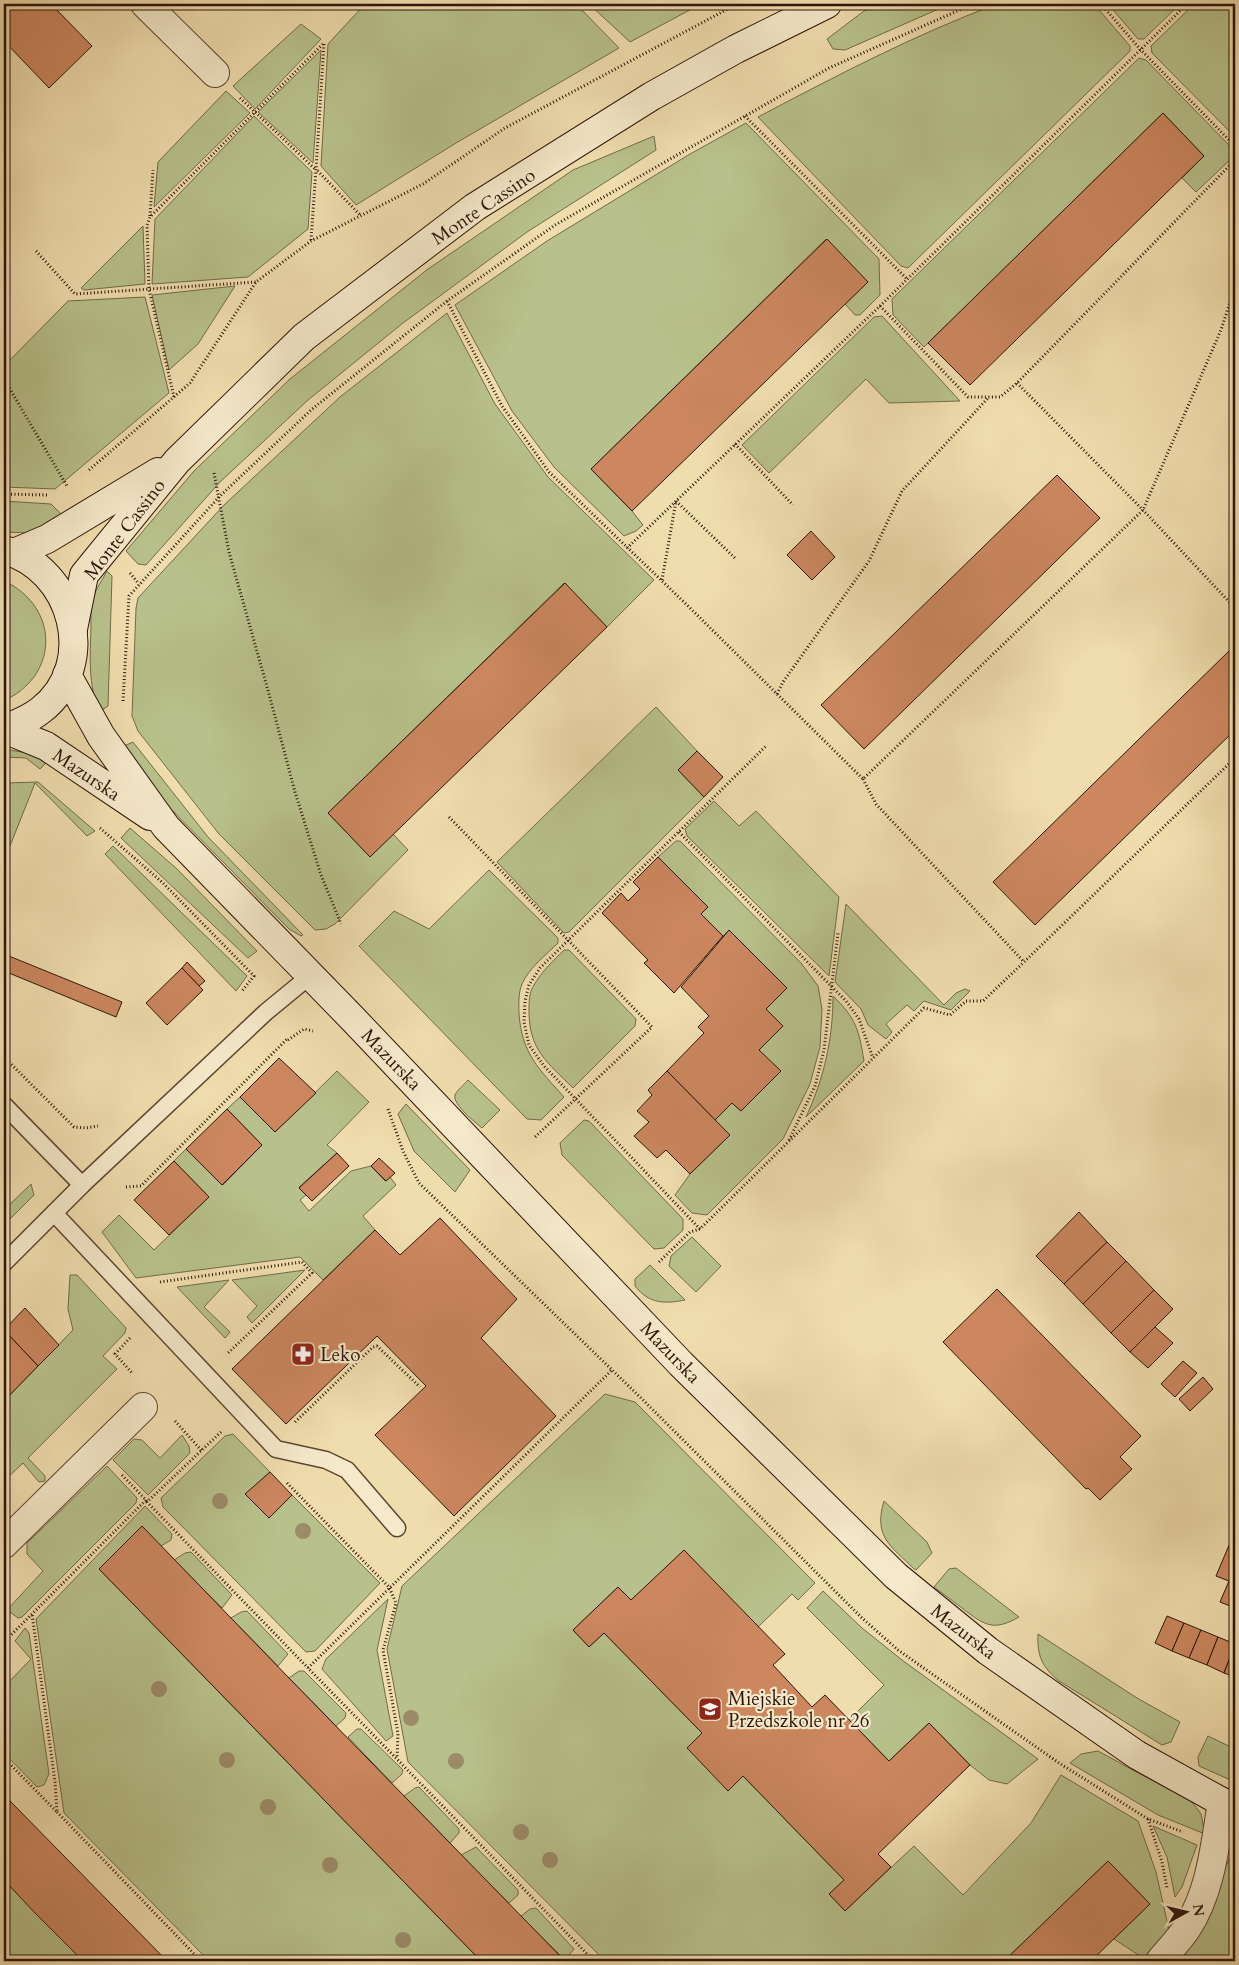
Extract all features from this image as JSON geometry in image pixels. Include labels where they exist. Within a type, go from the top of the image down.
[{"type":"street","points":[[145,4],[215,73]]},
{"type":"street","name":"Monte Cassino","points":[[73,629],[84,575],[176,461],[304,337],[475,207],[652,96],[736,49],[827,4]]},
{"type":"street","name":"Monte Cassino","points":[[9,552],[47,539],[176,461]]},
{"type":"street","points":[[4,729],[24,722],[42,710],[56,694],[67,675],[73,652],[73,629],[67,605],[54,583],[36,565],[9,552]]},
{"type":"street","name":"Mazurska","points":[[67,675],[101,736],[166,827],[311,975],[680,1364],[896,1576],[988,1651],[1137,1755],[1229,1805]]},
{"type":"street","name":"Mazurska","points":[[4,729],[46,746],[166,827]]},
{"type":"street","points":[[4,1544],[143,1407]]},
{"type":"street","points":[[1160,1961],[1187,1927],[1204,1894],[1229,1805]]},
{"type":"lane","points":[[4,1263],[82,1185],[266,1012],[311,975]]},
{"type":"lane","points":[[4,1105],[82,1185]]},
{"type":"lane","points":[[54,1213],[276,1449],[326,1460],[347,1470],[397,1528]]},
{"type":"path","points":[[83,475],[190,383],[256,282],[311,241],[423,184],[505,128],[737,4]]},
{"type":"path","points":[[123,709],[128,596],[220,496],[311,410],[447,301],[555,225],[829,68],[973,4]]},
{"type":"path","points":[[1101,4],[1140,49],[1235,146]]},
{"type":"path","points":[[627,548],[880,306],[1187,4]]},
{"type":"path","points":[[150,217],[324,43],[311,241]]},
{"type":"path","points":[[215,73],[361,216]]},
{"type":"path","points":[[745,116],[907,279]]},
{"type":"path","points":[[880,306],[968,397],[1000,397],[1018,383],[1235,160]]},
{"type":"path","points":[[153,170],[150,217],[147,225],[149,289],[174,398]]},
{"type":"path","points":[[36,251],[75,294],[256,282]]},
{"type":"path","points":[[863,779],[1143,510],[1221,330],[1235,287]]},
{"type":"path","points":[[447,301],[502,406],[549,472],[863,779],[876,804],[1024,962]]},
{"type":"path","points":[[4,379],[68,488]]},
{"type":"path","points":[[1018,383],[1143,510],[1235,608]]},
{"type":"path","points":[[777,694],[782,682],[868,561],[902,491],[988,397]]},
{"type":"path","points":[[205,433],[220,496],[229,552],[295,792],[321,876],[341,924]]},
{"type":"path","points":[[735,444],[793,505]]},
{"type":"path","points":[[60,492],[68,488],[75,481]]},
{"type":"path","points":[[4,494],[53,495]]},
{"type":"path","points":[[676,501],[736,559]]},
{"type":"path","points":[[662,581],[676,501]]},
{"type":"path","points":[[700,1229],[544,1066],[529,1046],[524,1022],[524,1001],[529,986],[540,968],[768,745]]},
{"type":"path","points":[[659,1262],[690,1232],[700,1229],[924,1008],[950,1015],[966,1001],[983,1001],[1235,758]]},
{"type":"path","points":[[449,817],[652,1027],[535,1137]]},
{"type":"path","points":[[93,821],[163,883],[254,976],[238,994]]},
{"type":"path","points":[[679,832],[846,1001],[859,1019],[873,1058]]},
{"type":"path","points":[[787,1143],[816,1086],[824,1050],[838,933]]},
{"type":"path","points":[[245,987],[288,1040]]},
{"type":"path","points":[[121,1189],[141,1186],[288,1040],[304,1029],[316,1033]]},
{"type":"path","points":[[4,1058],[74,1127],[86,1128],[102,1125]]},
{"type":"path","points":[[387,1106],[403,1151],[418,1184],[612,1370],[862,1618],[898,1650],[1059,1763],[1148,1819],[1162,1862],[1168,1889]]},
{"type":"path","points":[[157,1282],[302,1262],[307,1267],[312,1273],[224,1358]]},
{"type":"path","points":[[132,1336],[115,1354],[135,1376]]},
{"type":"path","points":[[292,1425],[373,1347],[377,1346],[420,1387]]},
{"type":"path","points":[[308,1668],[612,1370]]},
{"type":"path","points":[[175,1421],[202,1450]]},
{"type":"path","points":[[222,1431],[148,1502],[594,1961]]},
{"type":"path","points":[[285,1481],[389,1587],[396,1603],[382,1650],[398,1734],[397,1759]]},
{"type":"path","points":[[4,1642],[146,1500]]},
{"type":"path","points":[[32,1614],[55,1782],[57,1812]]},
{"type":"path","points":[[4,1758],[201,1961]]},
{"type":"green space","points":[[365,4],[576,4],[619,48],[456,143],[356,205],[321,166],[328,44]]},
{"type":"green space","points":[[589,4],[701,4],[630,42]]},
{"type":"green space","points":[[880,4],[950,4],[845,50],[833,49],[827,39],[864,11]]},
{"type":"green space","points":[[997,4],[1094,4],[1130,46],[1130,51],[908,268],[901,266],[758,117],[846,71],[905,43]]},
{"type":"green space","points":[[1108,4],[1180,4],[1144,39],[1138,39]]},
{"type":"green space","points":[[1194,4],[1235,4],[1235,137],[1152,53],[1151,46]]},
{"type":"green space","points":[[301,24],[321,39],[255,109],[233,86]]},
{"type":"green space","points":[[321,50],[313,163],[258,112]]},
{"type":"green space","points":[[1139,58],[1146,60],[1231,147],[1231,159],[1196,192],[1182,178],[1204,156],[1163,113],[924,347],[893,315],[892,299]]},
{"type":"green space","points":[[226,91],[250,113],[154,207],[158,162]]},
{"type":"green space","points":[[254,116],[312,172],[308,229],[248,277],[152,284],[155,219]]},
{"type":"green space","points":[[746,123],[879,259],[880,295],[860,315],[855,315],[845,304],[868,282],[826,239],[591,469],[643,525],[636,531],[624,536],[554,467],[512,411],[455,305],[547,241],[690,154]]},
{"type":"green space","points":[[654,136],[656,150],[527,232],[403,323],[308,400],[220,482],[146,565],[138,564],[126,551],[194,471],[290,379],[428,269],[573,170]]},
{"type":"green space","points":[[143,226],[145,284],[84,290],[81,288]]},
{"type":"green space","points":[[235,286],[198,344],[169,370],[152,295]]},
{"type":"green space","points":[[145,297],[169,393],[55,489],[4,487],[4,366],[68,301]]},
{"type":"green space","points":[[447,313],[495,404],[548,477],[654,580],[607,627],[564,583],[328,813],[370,857],[393,834],[408,850],[335,924],[326,929],[315,930],[219,834],[138,731],[132,716],[138,598],[224,505],[340,397]]},
{"type":"green space","points":[[882,316],[960,401],[889,403],[866,379],[769,473],[742,445],[874,317]]},
{"type":"green space","points":[[4,501],[51,504],[65,518],[30,533],[4,532]]},
{"type":"green space","points":[[107,571],[112,576],[108,706],[99,712],[95,701],[90,670],[91,611],[94,595]]},
{"type":"green space","points":[[4,581],[28,598],[37,609],[46,635],[41,663],[34,677],[20,691],[4,700]]},
{"type":"green space","points":[[656,707],[697,751],[678,770],[704,797],[569,932],[564,933],[497,862]]},
{"type":"green space","points":[[133,742],[208,837],[303,935],[301,936],[289,929],[165,803],[124,746]]},
{"type":"green space","points":[[4,749],[33,754],[47,762],[40,769],[26,758],[4,757]]},
{"type":"green space","points":[[38,782],[95,831],[87,836],[35,783],[4,861],[4,783]]},
{"type":"green space","points":[[714,801],[739,826],[756,811],[839,897],[829,976],[687,836],[685,829]]},
{"type":"green space","points":[[130,828],[177,869],[257,951],[248,958],[121,838]]},
{"type":"green space","points":[[676,841],[680,841],[801,963],[818,986],[822,1009],[820,1047],[810,1084],[783,1139],[707,1215],[692,1213],[675,1195],[690,1174],[730,1135],[715,1120],[732,1103],[741,1111],[780,1072],[759,1050],[783,1026],[766,1009],[787,988],[729,930],[723,936],[701,914],[708,907],[658,857]]},
{"type":"green space","points":[[113,846],[247,976],[236,991],[105,854]]},
{"type":"green space","points":[[489,870],[558,938],[558,943],[538,962],[525,978],[519,995],[521,1028],[528,1050],[533,1060],[564,1097],[541,1120],[527,1119],[359,946],[394,911],[429,929]]},
{"type":"green space","points":[[846,904],[944,1005],[956,993],[965,989],[970,991],[951,1010],[924,1001],[914,1011],[907,1005],[886,1024],[892,1032],[886,1039],[868,1025],[861,1009],[835,982]]},
{"type":"green space","points":[[564,950],[569,950],[636,1019],[635,1026],[573,1088],[555,1070],[536,1046],[532,1036],[529,1011],[532,988],[544,971]]},
{"type":"green space","points":[[833,996],[852,1018],[858,1033],[864,1061],[806,1117],[818,1088],[826,1058],[833,1012]]},
{"type":"green space","points":[[337,1071],[369,1102],[327,1145],[337,1153],[299,1187],[306,1195],[300,1200],[309,1211],[351,1171],[371,1166],[385,1181],[390,1177],[396,1185],[363,1216],[375,1230],[323,1280],[300,1257],[136,1278],[102,1232],[119,1215],[154,1250],[209,1197],[174,1161],[186,1149],[223,1185],[262,1145],[227,1109],[240,1097],[275,1132]]},
{"type":"green space","points":[[468,1080],[500,1110],[482,1128],[465,1113],[455,1099],[456,1093]]},
{"type":"green space","points":[[406,1104],[470,1170],[455,1192],[414,1151],[398,1114]]},
{"type":"green space","points":[[584,1120],[589,1121],[683,1219],[683,1230],[664,1248],[654,1249],[562,1155],[560,1143]]},
{"type":"green space","points":[[31,1184],[34,1195],[4,1225],[4,1210]]},
{"type":"green space","points":[[692,1237],[721,1266],[696,1292],[669,1266],[671,1256]]},
{"type":"green space","points":[[650,1265],[685,1300],[658,1301],[640,1292],[635,1286],[635,1279]]},
{"type":"green space","points":[[305,1270],[252,1323],[247,1317],[257,1306],[232,1280]]},
{"type":"green space","points":[[70,1275],[77,1275],[126,1328],[125,1333],[103,1356],[117,1369],[28,1458],[45,1476],[45,1481],[39,1482],[23,1463],[4,1481],[4,1401],[73,1330],[68,1309]]},
{"type":"green space","points":[[229,1280],[204,1307],[230,1332],[225,1338],[177,1287]]},
{"type":"green space","name":"Miejskie Przedszkole nr 26","points":[[605,1394],[635,1402],[815,1583],[798,1600],[792,1594],[758,1627],[631,1600],[618,1587],[573,1630],[589,1647],[604,1633],[702,1733],[729,1790],[743,1776],[844,1880],[829,1894],[845,1911],[914,1846],[963,1895],[1031,1823],[1061,1775],[1138,1821],[1156,1872],[1169,1930],[1146,1960],[1114,1939],[1150,1904],[1108,1861],[1004,1961],[605,1961],[408,1762],[387,1649],[402,1586]]},
{"type":"green space","points":[[233,1434],[270,1472],[246,1495],[269,1518],[292,1495],[380,1583],[315,1651],[306,1652],[163,1507],[161,1498],[225,1436]]},
{"type":"green space","points":[[182,1435],[189,1446],[190,1453],[148,1495],[113,1460],[134,1439],[142,1440],[160,1458]]},
{"type":"green space","points":[[107,1466],[137,1498],[136,1503],[22,1617],[18,1618],[7,1610],[43,1571],[27,1554],[27,1543]]},
{"type":"green space","points":[[884,1501],[927,1542],[932,1553],[916,1570],[886,1540],[881,1524]]},
{"type":"green space","points":[[145,1506],[172,1534],[171,1540],[161,1546],[142,1527],[99,1569],[481,1961],[209,1961],[64,1813],[36,1619]]},
{"type":"green space","points":[[191,1552],[232,1595],[222,1608],[174,1560],[185,1553]]},
{"type":"green space","points":[[956,1568],[1019,1617],[1010,1622],[995,1625],[983,1622],[934,1587],[949,1569]]},
{"type":"green space","points":[[823,1591],[862,1628],[902,1660],[1038,1759],[1007,1784],[989,1780],[970,1765],[929,1723],[889,1761],[849,1720],[884,1685],[807,1608]]},
{"type":"green space","points":[[388,1599],[377,1650],[393,1736],[386,1741],[322,1669],[326,1659]]},
{"type":"green space","points":[[247,1611],[288,1654],[278,1666],[231,1618]]},
{"type":"green space","points":[[25,1628],[29,1633],[49,1774],[44,1785],[37,1787],[4,1753],[4,1687],[31,1659],[15,1641]]},
{"type":"green space","points":[[1038,1634],[1137,1698],[1180,1722],[1171,1742],[1162,1745],[1059,1681],[1048,1671],[1042,1660],[1038,1649]]},
{"type":"green space","points":[[299,1671],[304,1671],[346,1713],[345,1718],[336,1726],[289,1678]]},
{"type":"green space","points":[[357,1729],[361,1729],[403,1770],[402,1774],[392,1783],[348,1737]]},
{"type":"green space","points":[[1208,1736],[1235,1749],[1235,1782],[1199,1766],[1198,1757]]},
{"type":"green space","points":[[1098,1751],[1192,1802],[1201,1814],[1205,1834],[1158,1815],[1070,1763],[1081,1754]]},
{"type":"green space","points":[[419,1787],[459,1829],[459,1833],[450,1843],[404,1796]]},
{"type":"green space","points":[[1153,1826],[1197,1845],[1182,1887],[1175,1897],[1167,1857]]},
{"type":"green space","points":[[476,1847],[518,1890],[518,1895],[509,1903],[461,1855]]},
{"type":"green space","points":[[1230,1857],[1235,1859],[1235,1961],[1184,1961],[1178,1955],[1211,1903]]},
{"type":"green space","points":[[4,1880],[83,1961],[4,1961]]},
{"type":"green space","points":[[536,1908],[574,1949],[565,1960],[521,1916],[530,1909]]},
{"type":"building","points":[[4,4],[51,4],[92,46],[49,88],[4,41]]},
{"type":"building","points":[[1163,113],[1204,156],[970,385],[928,343]]},
{"type":"building","points":[[827,239],[868,282],[632,511],[591,469]]},
{"type":"building","points":[[1057,475],[1100,518],[864,749],[821,705]]},
{"type":"building","points":[[811,531],[835,557],[812,580],[787,555]]},
{"type":"building","points":[[565,583],[607,627],[370,857],[328,813]]},
{"type":"building","points":[[1229,651],[1235,658],[1235,730],[1035,925],[993,882]]},
{"type":"building","points":[[697,751],[723,777],[704,797],[678,770]]},
{"type":"building","points":[[658,857],[708,907],[701,914],[723,936],[674,993],[644,963],[648,960],[602,913],[621,893],[628,901],[640,889],[633,882]]},
{"type":"building","points":[[729,930],[787,988],[766,1009],[783,1026],[759,1050],[781,1071],[741,1111],[732,1103],[715,1120],[667,1071],[704,1033],[698,1027],[709,1016],[681,987]]},
{"type":"building","points":[[4,954],[122,1002],[116,1017],[4,971]]},
{"type":"building","points":[[187,962],[205,981],[199,986],[182,968]]},
{"type":"building","points":[[182,968],[203,990],[167,1025],[146,1003]]},
{"type":"building","points":[[279,1058],[316,1093],[275,1132],[240,1097]]},
{"type":"building","points":[[667,1071],[730,1135],[690,1174],[666,1150],[657,1158],[634,1136],[649,1122],[637,1111],[652,1095],[648,1090]]},
{"type":"building","points":[[227,1109],[262,1145],[222,1185],[186,1149]]},
{"type":"building","points":[[337,1153],[349,1166],[312,1201],[299,1188]]},
{"type":"building","points":[[379,1158],[395,1173],[386,1181],[371,1166]]},
{"type":"building","points":[[174,1161],[209,1197],[169,1235],[134,1200]]},
{"type":"building","points":[[1079,1212],[1107,1242],[1064,1284],[1036,1256]]},
{"type":"building","name":"Leko","points":[[440,1218],[517,1299],[481,1338],[556,1416],[454,1516],[375,1435],[426,1386],[377,1336],[286,1424],[232,1369],[375,1230],[400,1255]]},
{"type":"building","points":[[1107,1242],[1126,1261],[1083,1304],[1064,1284]]},
{"type":"building","points":[[1126,1261],[1154,1290],[1111,1333],[1083,1304]]},
{"type":"building","points":[[997,1289],[1141,1436],[1120,1457],[1132,1469],[1100,1500],[1088,1488],[1086,1489],[943,1342]]},
{"type":"building","points":[[1154,1290],[1173,1309],[1130,1352],[1111,1333]]},
{"type":"building","points":[[25,1308],[59,1345],[38,1366],[4,1330]]},
{"type":"building","points":[[1155,1327],[1173,1343],[1148,1368],[1130,1352]]},
{"type":"building","points":[[4,1330],[38,1366],[4,1401]]},
{"type":"building","points":[[1183,1361],[1197,1373],[1175,1397],[1161,1384]]},
{"type":"building","points":[[1203,1377],[1213,1389],[1190,1411],[1179,1399]]},
{"type":"building","points":[[270,1472],[292,1495],[269,1518],[245,1494]]},
{"type":"building","points":[[142,1526],[565,1961],[481,1961],[99,1569]]},
{"type":"building","points":[[1235,1531],[1235,1608],[1220,1602],[1229,1581],[1216,1576]]},
{"type":"building","points":[[684,1550],[785,1654],[773,1665],[812,1707],[825,1695],[889,1761],[929,1723],[970,1765],[878,1854],[891,1867],[845,1911],[829,1894],[844,1880],[743,1776],[728,1791],[687,1748],[702,1733],[604,1633],[589,1647],[573,1630],[618,1587],[631,1600]]},
{"type":"building","points":[[1167,1616],[1184,1623],[1172,1651],[1155,1643]]},
{"type":"building","points":[[1184,1623],[1201,1630],[1189,1658],[1172,1651]]},
{"type":"building","points":[[1201,1630],[1218,1637],[1207,1665],[1189,1658]]},
{"type":"building","points":[[1218,1637],[1235,1644],[1224,1673],[1207,1665]]},
{"type":"building","points":[[1235,1645],[1235,1677],[1224,1673]]},
{"type":"building","points":[[4,1794],[167,1961],[83,1961],[35,1913],[4,1880]]},
{"type":"building","points":[[1108,1861],[1150,1904],[1091,1961],[1004,1961]]},
{"type":"place","name":"Leko","points":[[303,1354]]},
{"type":"place","name":"Miejskie Przedszkole nr 26","points":[[710,1709]]}]
